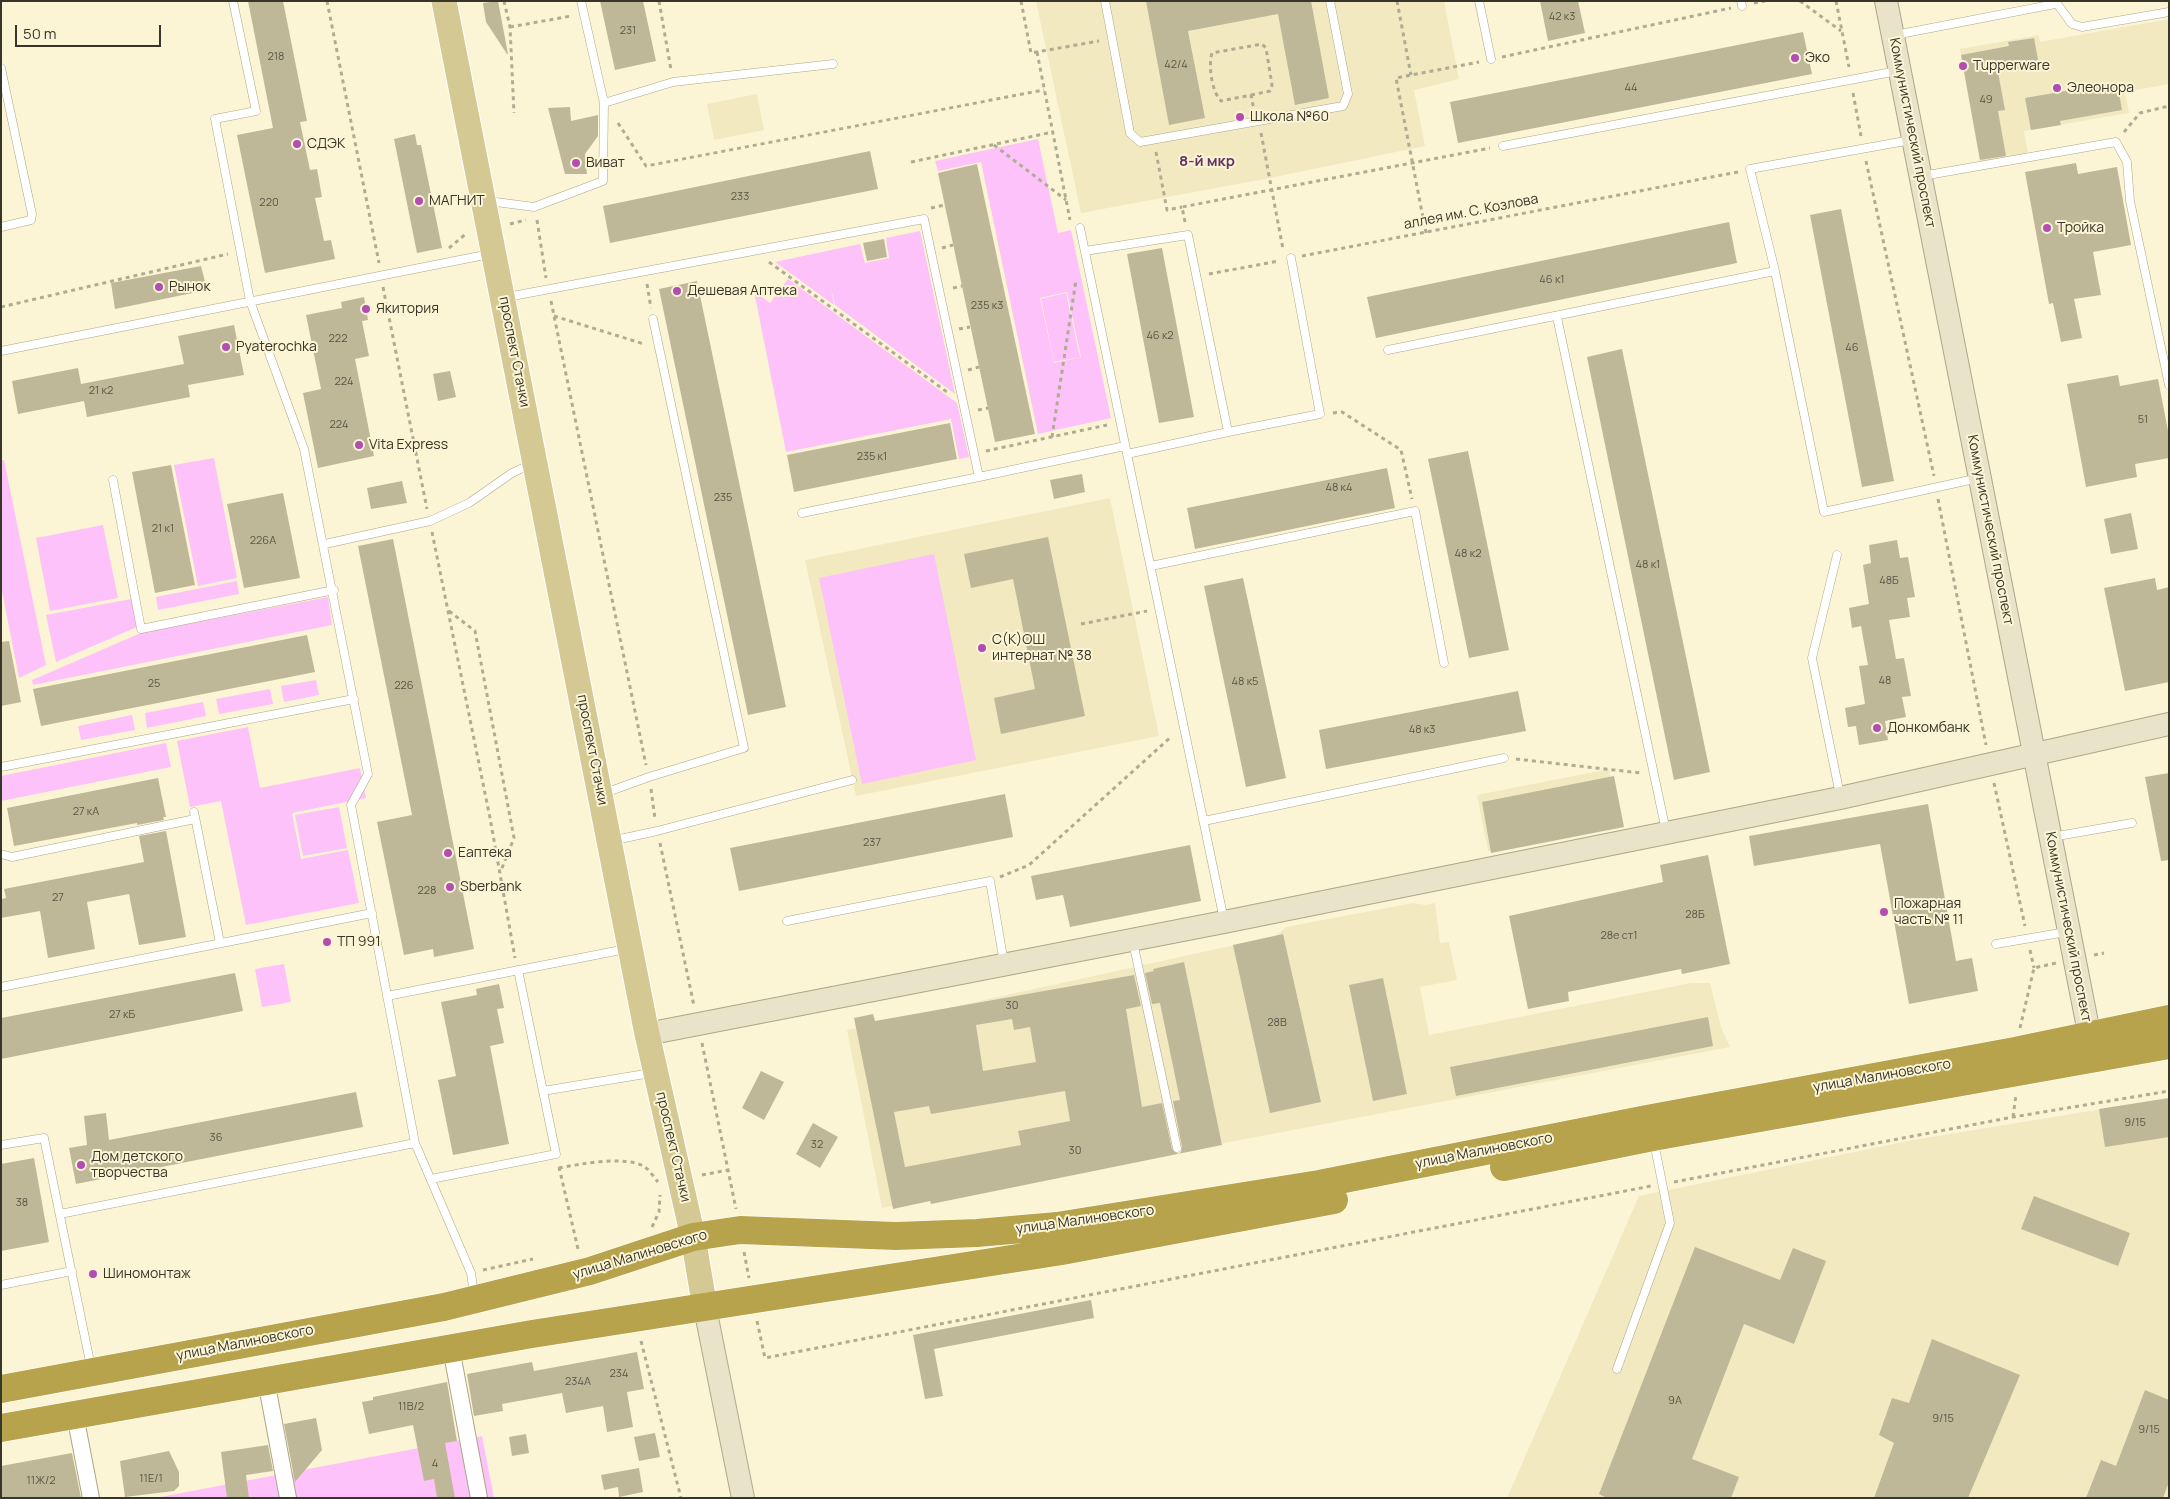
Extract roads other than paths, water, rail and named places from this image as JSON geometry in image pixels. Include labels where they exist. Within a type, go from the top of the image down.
[{"type":"highway","name":"улица Малиновского","points":[[1,1428],[451,1348],[1062,1252],[1653,1137],[2092,1048],[2169,1019]]},
{"type":"highway","name":"улица Малиновского","points":[[1,1389],[92,1372],[473,1286],[590,1271],[693,1237],[740,1230],[896,1236],[976,1233],[1057,1226],[1319,1184],[1647,1119],[2014,1052],[2169,1046]]},
{"type":"main road","name":"проспект Стачки","points":[[444,1],[647,1034],[693,1237],[704,1308]]},
{"type":"street","name":"Коммунистический проспект","points":[[1886,1],[2092,1048]]},
{"type":"street","points":[[647,1034],[1224,922],[1840,798],[2169,724]]},
{"type":"street","name":"проспект Стачки","points":[[704,1308],[743,1498]]},
{"type":"street","points":[[451,1348],[479,1498]]},
{"type":"street","points":[[266,1380],[288,1498]]},
{"type":"street","points":[[75,1415],[91,1498]]},
{"type":"lane","points":[[233,1],[256,110],[214,119],[250,301],[304,449],[325,544],[368,774],[352,805],[415,1143],[432,1179],[473,1286]]},
{"type":"lane","points":[[484,201],[534,207],[603,181],[604,103],[582,1]]},
{"type":"lane","points":[[1105,1],[1130,133],[1140,142],[1343,106],[1348,94],[1330,1]]},
{"type":"lane","points":[[1479,1],[1491,59]]},
{"type":"lane","points":[[1893,36],[2055,3],[2072,24],[2082,27],[2169,12]]},
{"type":"lane","points":[[604,103],[673,82],[833,64]]},
{"type":"lane","points":[[1,68],[32,214],[27,222],[1,227]]},
{"type":"lane","points":[[1503,146],[1900,70]]},
{"type":"lane","points":[[1,118],[11,116]]},
{"type":"lane","points":[[1913,140],[1750,169],[1775,271],[1824,512],[1980,478]]},
{"type":"lane","points":[[1920,176],[2116,142],[2127,162],[2130,201],[2169,385]]},
{"type":"lane","points":[[503,298],[924,219],[979,477]]},
{"type":"lane","points":[[1080,228],[1224,922]]},
{"type":"lane","points":[[1084,251],[1188,235],[1228,432]]},
{"type":"lane","points":[[1,352],[494,253]]},
{"type":"lane","points":[[802,512],[1320,414],[1291,258]]},
{"type":"lane","points":[[1388,350],[1775,271]]},
{"type":"lane","points":[[1557,317],[1667,833]]},
{"type":"lane","points":[[601,794],[744,748],[653,319]]},
{"type":"lane","points":[[325,544],[430,521],[469,503],[512,473],[535,462]]},
{"type":"lane","points":[[113,480],[141,629],[334,590]]},
{"type":"lane","points":[[1151,566],[1415,511],[1444,662]]},
{"type":"lane","points":[[1837,555],[1812,658],[1840,798]]},
{"type":"lane","points":[[1,767],[354,699]]},
{"type":"lane","points":[[1204,821],[1504,758]]},
{"type":"lane","points":[[610,841],[657,831],[852,780]]},
{"type":"lane","points":[[1,854],[12,857],[194,815],[220,943]]},
{"type":"lane","points":[[2050,837],[2132,823]]},
{"type":"lane","points":[[787,921],[990,881],[1004,965]]},
{"type":"lane","points":[[1,987],[372,913]]},
{"type":"lane","points":[[1996,944],[2068,932]]},
{"type":"lane","points":[[1133,940],[1177,1148]]},
{"type":"lane","points":[[387,996],[630,948]]},
{"type":"lane","points":[[432,1179],[556,1154],[518,970]]},
{"type":"lane","points":[[542,1091],[656,1072]]},
{"type":"lane","points":[[1616,1369],[1670,1223],[1653,1137]]},
{"type":"lane","points":[[1,1145],[44,1138],[92,1372]]},
{"type":"lane","points":[[60,1214],[415,1143]]},
{"type":"lane","points":[[1,1284],[72,1271]]},
{"type":"place","name":"Эко","points":[[1795,58]]},
{"type":"place","name":"Tupperware","points":[[1963,66]]},
{"type":"place","name":"Элеонора","points":[[2057,88]]},
{"type":"place","name":"Школа №60","points":[[1240,117]]},
{"type":"place","name":"СДЭК","points":[[297,144]]},
{"type":"place","name":"Виват","points":[[576,163]]},
{"type":"place","name":"МАГНИТ","points":[[419,201]]},
{"type":"place","name":"Тройка","points":[[2047,228]]},
{"type":"place","name":"Рынок","points":[[159,287]]},
{"type":"place","name":"Дешевая Аптека","points":[[677,291]]},
{"type":"place","name":"Якитория","points":[[366,309]]},
{"type":"place","name":"Pyaterochka","points":[[226,347]]},
{"type":"place","name":"Vita Express","points":[[359,445]]},
{"type":"place","name":"С(К)ОШ интернат № 38","points":[[982,648]]},
{"type":"place","name":"Донкомбанк","points":[[1877,728]]},
{"type":"place","name":"Еаптека","points":[[448,853]]},
{"type":"place","name":"Sberbank","points":[[450,887]]},
{"type":"place","name":"Пожарная часть № 11","points":[[1884,912]]},
{"type":"place","name":"ТП 991","points":[[327,942]]},
{"type":"place","name":"Дом детского творчества","points":[[81,1165]]},
{"type":"place","name":"Шиномонтаж","points":[[93,1274]]},
{"type":"district","name":"8-й мкр","points":[[1207,162]]}]
